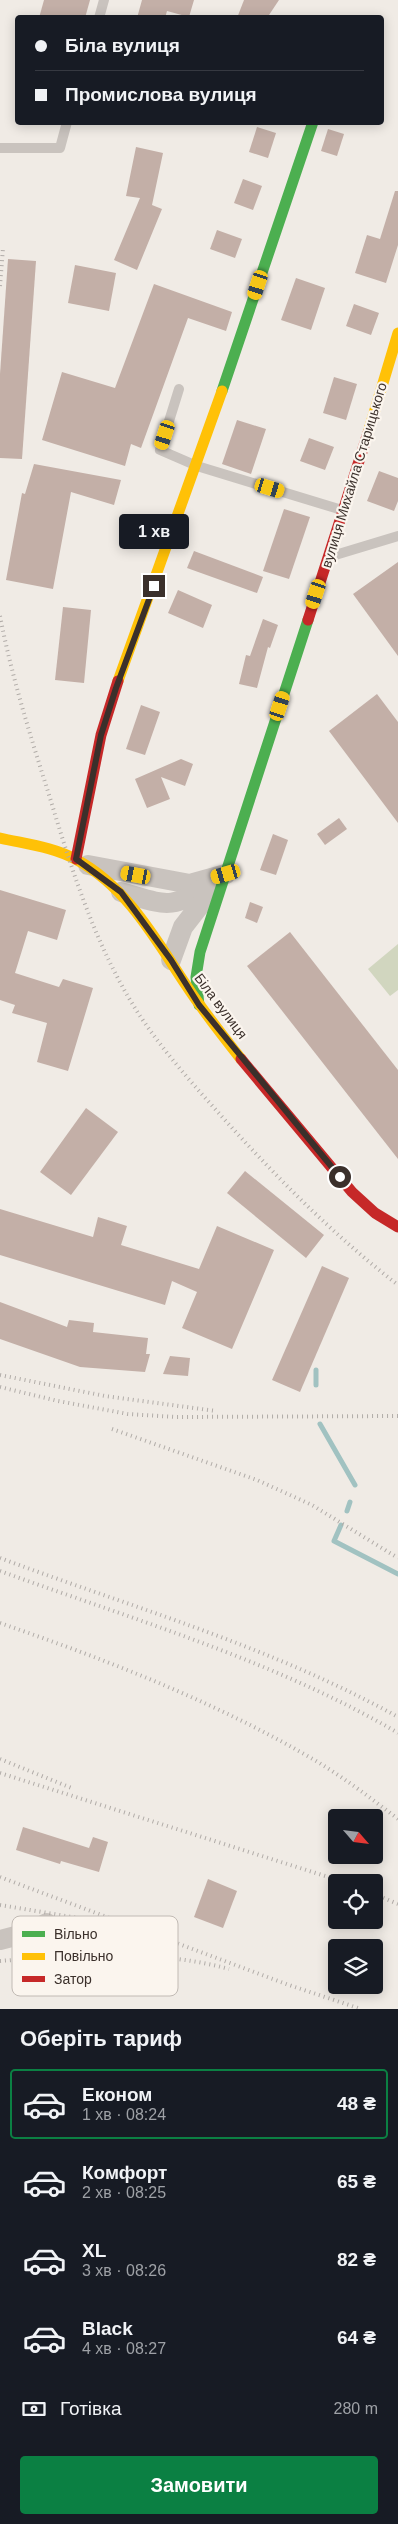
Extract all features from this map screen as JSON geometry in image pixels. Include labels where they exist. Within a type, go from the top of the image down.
[{"type":"street","points":[[226,874],[190,884],[81,862],[101,735],[116,688],[197,466],[312,125]]},
{"type":"street","name":"вулиця Михайла Старицького","points":[[199,1005],[196,976],[200,952],[329,557],[398,333]]},
{"type":"street","name":"Біла вулиця","points":[[0,838],[67,855],[81,862],[121,892],[171,960],[199,1005],[328,1164],[363,1203],[398,1227]]},
{"type":"street","points":[[121,892],[164,904],[188,900],[226,874]]},
{"type":"street","name":"вулиця Михайла Старицького","points":[[171,960],[183,927],[226,874]]},
{"type":"lane","points":[[100,15],[104,0]]},
{"type":"lane","points":[[0,148],[60,148],[66,125]]},
{"type":"lane","points":[[179,389],[160,450],[197,466],[343,511]]},
{"type":"lane","points":[[329,557],[398,536]]},
{"type":"green space","points":[[398,944],[398,990],[390,996],[368,969]]},
{"type":"building","points":[[44,0],[90,0],[86,15],[40,15]]},
{"type":"building","points":[[142,0],[194,0],[190,15],[167,11],[166,15],[138,15]]},
{"type":"building","points":[[244,0],[279,0],[269,15],[238,15]]},
{"type":"building","points":[[257,127],[276,133],[268,158],[249,152]]},
{"type":"building","points":[[328,129],[344,134],[337,156],[321,151]]},
{"type":"building","points":[[136,147],[163,153],[152,205],[162,209],[137,270],[114,260],[140,198],[126,196]]},
{"type":"building","points":[[243,179],[262,186],[253,210],[234,203]]},
{"type":"building","points":[[395,191],[398,191],[398,245],[386,283],[355,273],[367,235],[380,239]]},
{"type":"building","points":[[217,230],[242,239],[235,258],[210,249]]},
{"type":"building","points":[[8,259],[36,261],[22,459],[0,458],[0,374]]},
{"type":"building","points":[[75,265],[116,273],[109,311],[68,303]]},
{"type":"building","points":[[296,278],[325,288],[311,330],[281,320]]},
{"type":"building","points":[[154,284],[232,312],[226,331],[188,318],[141,448],[131,444],[125,466],[42,440],[62,372],[115,388]]},
{"type":"building","points":[[354,304],[379,313],[371,335],[346,326]]},
{"type":"building","points":[[334,377],[357,384],[346,420],[323,413]]},
{"type":"building","points":[[237,420],[266,429],[251,474],[222,464]]},
{"type":"building","points":[[309,438],[334,447],[325,470],[300,461]]},
{"type":"building","points":[[34,464],[121,480],[114,505],[71,492],[53,589],[6,580],[22,493],[25,494]]},
{"type":"building","points":[[379,471],[398,478],[398,501],[394,511],[367,501]]},
{"type":"building","points":[[284,509],[310,517],[289,579],[263,571]]},
{"type":"building","points":[[194,551],[263,577],[257,593],[187,568]]},
{"type":"building","points":[[398,562],[398,656],[353,594]]},
{"type":"building","points":[[178,590],[212,605],[203,628],[168,613]]},
{"type":"building","points":[[63,607],[91,610],[84,683],[55,680]]},
{"type":"building","points":[[263,619],[278,625],[270,648],[268,647],[257,688],[239,684],[246,655],[250,656]]},
{"type":"building","points":[[377,694],[398,722],[398,823],[329,731]]},
{"type":"building","points":[[141,705],[160,712],[145,755],[126,749]]},
{"type":"building","points":[[181,759],[193,764],[185,786],[161,777],[170,799],[147,808],[135,779]]},
{"type":"building","points":[[339,818],[347,829],[325,845],[317,834]]},
{"type":"building","points":[[273,834],[288,840],[276,875],[260,870]]},
{"type":"building","points":[[0,890],[66,910],[57,940],[28,931],[15,973],[59,987],[63,979],[93,988],[68,1071],[37,1062],[47,1023],[12,1013],[15,1005],[0,1000]]},
{"type":"building","points":[[250,902],[263,907],[257,923],[245,918]]},
{"type":"building","points":[[290,932],[398,1070],[398,1159],[247,966]]},
{"type":"building","points":[[86,1108],[118,1132],[71,1195],[40,1172]]},
{"type":"building","points":[[245,1171],[324,1235],[306,1258],[227,1193]]},
{"type":"building","points":[[0,1209],[93,1237],[98,1217],[127,1226],[121,1245],[199,1269],[217,1226],[274,1250],[232,1349],[182,1328],[197,1292],[172,1281],[165,1305],[0,1255]]},
{"type":"building","points":[[322,1266],[349,1278],[300,1392],[272,1380]]},
{"type":"building","points":[[0,1302],[67,1327],[69,1320],[94,1323],[93,1332],[148,1338],[146,1354],[150,1354],[145,1372],[80,1367],[0,1339]]},
{"type":"building","points":[[170,1356],[190,1358],[188,1376],[163,1374]]},
{"type":"building","points":[[23,1827],[89,1848],[93,1837],[108,1842],[99,1872],[61,1861],[60,1864],[16,1850]]},
{"type":"building","points":[[208,1879],[237,1891],[223,1928],[194,1917]]},
{"type":"waterway","points":[[316,1370],[316,1385]]},
{"type":"waterway","points":[[320,1424],[355,1485]]},
{"type":"waterway","points":[[347,1511],[350,1502]]},
{"type":"waterway","points":[[341,1525],[334,1541],[398,1574]]},
{"type":"railway","points":[[0,286],[3,248]]},
{"type":"railway","points":[[0,616],[22,708],[77,883],[99,938],[125,991],[140,1016],[167,1053],[237,1133],[349,1245],[398,1285]]},
{"type":"railway","points":[[0,1375],[105,1396],[216,1411]]},
{"type":"railway","points":[[0,1387],[58,1401],[128,1414],[176,1417],[398,1416]]},
{"type":"railway","points":[[112,1429],[257,1480],[312,1505],[398,1558]]},
{"type":"railway","points":[[0,1558],[252,1649],[350,1692],[398,1717]]},
{"type":"railway","points":[[0,1571],[204,1643],[254,1663],[304,1684],[398,1733]]},
{"type":"railway","points":[[0,1623],[155,1681],[231,1715],[317,1761],[398,1819]]},
{"type":"railway","points":[[0,1759],[74,1789]]},
{"type":"railway","points":[[0,1773],[328,1877]]},
{"type":"railway","points":[[0,1877],[104,1916]]},
{"type":"railway","points":[[383,1898],[398,1904]]},
{"type":"railway","points":[[0,1905],[66,1916]]},
{"type":"railway","points":[[178,1944],[289,1985],[361,2009]]},
{"type":"railway","points":[[178,1959],[229,1969]]},
{"type":"railway","points":[[0,1961],[12,1960]]},
{"type":"traffic: fast","points":[[222,391],[312,125]]},
{"type":"traffic: fast","points":[[199,1005],[196,977],[200,952],[308,620]]},
{"type":"traffic: slow","points":[[368,433],[398,333]]},
{"type":"traffic: slow","points":[[118,681],[222,391]]},
{"type":"traffic: slow","points":[[0,838],[59,852],[95,871],[111,885],[126,900],[152,933],[199,1004],[241,1059]]},
{"type":"traffic: jam","points":[[308,620],[368,433]]},
{"type":"traffic: jam","points":[[76,859],[101,735],[118,681]]},
{"type":"traffic: jam","points":[[241,1059],[352,1192],[375,1213],[398,1227]]},
{"type":"route","points":[[154,586],[116,688],[101,735],[76,859],[86,864],[121,892],[171,960],[199,1005],[340,1177]]}]
